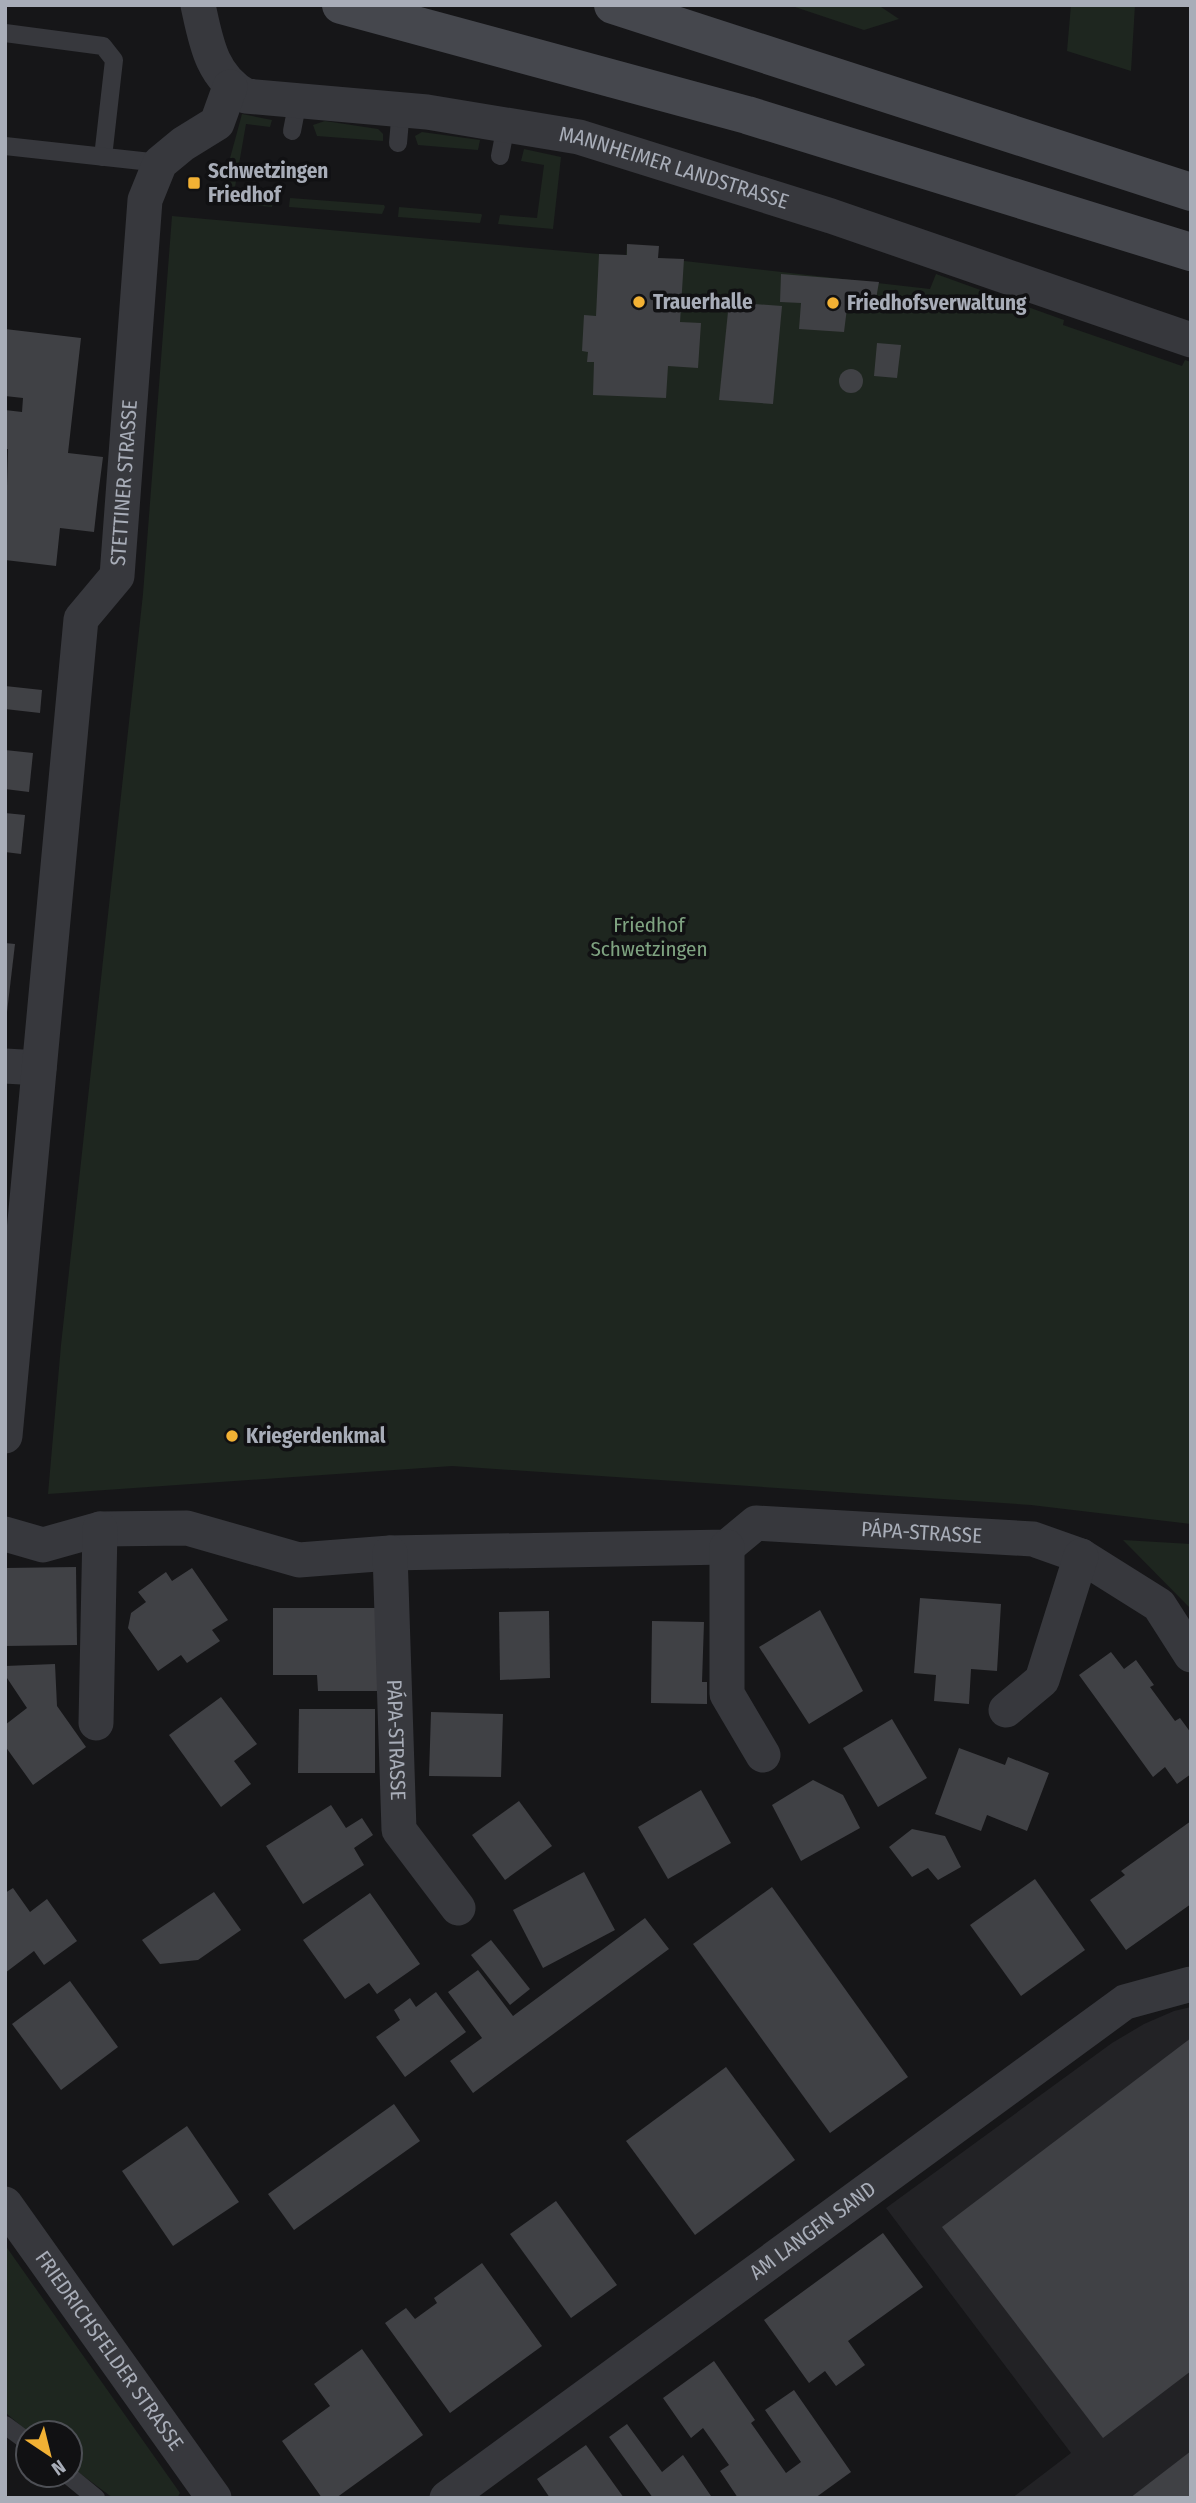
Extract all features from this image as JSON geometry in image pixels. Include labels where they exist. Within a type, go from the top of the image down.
[{"type":"main road","points":[[341,5],[747,115],[1191,252]]},
{"type":"main road","points":[[612,5],[1191,192]]},
{"type":"street","points":[[160,163],[183,144],[217,123],[230,87],[216,71],[198,5]]},
{"type":"street","name":"MANNHEIMER LANDSTRASSE","points":[[230,87],[295,116],[401,109],[503,140],[579,137],[831,216],[1191,340]]},
{"type":"street","name":"STETTINER STRASSE","points":[[5,1436],[22,1067],[81,619],[117,576],[145,201],[160,163]]},
{"type":"street","name":"PÁPA-STRASSE","points":[[727,1547],[756,1523],[1033,1539],[1081,1556],[1158,1605],[1191,1655]]},
{"type":"street","points":[[5,1534],[43,1545],[100,1529],[187,1528],[299,1560],[390,1553],[727,1547],[727,1694],[762,1755]]},
{"type":"street","points":[[96,1723],[100,1529]]},
{"type":"street","name":"PÁPA-STRASSE","points":[[390,1553],[399,1830],[458,1908]]},
{"type":"street","points":[[1006,1710],[1042,1680],[1081,1556]]},
{"type":"street","name":"AM LANGEN SAND","points":[[447,2498],[1125,2002],[1191,1984]]},
{"type":"street","name":"FRIEDRICHSFELDER STRASSE","points":[[5,2204],[214,2498]]},
{"type":"lane","points":[[5,33],[103,46],[114,60],[103,157]]},
{"type":"lane","points":[[398,143],[401,109]]},
{"type":"lane","points":[[5,146],[160,163]]},
{"type":"shaded area","points":[[1191,2007],[1191,2498],[1012,2498],[1071,2453],[886,2208],[1112,2043],[1144,2024]]},
{"type":"green space","points":[[789,5],[878,5],[899,19],[864,30]]},
{"type":"green space","points":[[1071,5],[1135,5],[1131,71],[1067,51]]},
{"type":"green space","points":[[242,114],[272,120],[270,127],[246,124],[234,193],[273,197],[272,207],[224,202],[226,173]]},
{"type":"green space","points":[[325,121],[378,129],[383,134],[383,141],[317,136],[313,125]]},
{"type":"green space","points":[[422,132],[480,140],[478,150],[418,145],[415,136]]},
{"type":"green space","points":[[524,149],[561,157],[553,229],[498,224],[500,215],[537,218],[544,165],[521,161]]},
{"type":"green space","points":[[290,198],[385,207],[382,214],[289,207]]},
{"type":"green space","points":[[399,207],[482,215],[480,223],[398,217]]},
{"type":"green space","name":"Friedhof Schwetzingen","points":[[172,216],[599,254],[626,255],[627,244],[658,258],[930,289],[936,274],[1064,320],[1063,325],[1182,366],[1185,360],[1191,362],[1191,1524],[1031,1505],[452,1466],[48,1494],[61,1345],[143,594]]},
{"type":"green space","points":[[1123,1540],[1191,1544],[1191,1609]]},
{"type":"green space","points":[[5,2245],[180,2493],[177,2498],[113,2498],[84,2476],[84,2419],[14,2420],[5,2412]]},
{"type":"building","name":"Trauerhalle","points":[[627,244],[659,246],[658,258],[684,259],[680,322],[701,323],[698,368],[668,366],[666,398],[593,395],[594,362],[587,362],[588,352],[582,351],[584,315],[596,316],[599,254],[627,255]]},
{"type":"building","name":"Friedhofsverwaltung","points":[[781,274],[879,282],[874,310],[847,308],[844,332],[799,329],[801,303],[780,302]]},
{"type":"building","points":[[729,302],[782,306],[773,404],[719,400]]},
{"type":"building","points":[[5,329],[81,338],[68,453],[103,457],[94,532],[60,528],[56,566],[5,560],[8,449],[5,449],[5,410],[22,412],[23,398],[5,396]]},
{"type":"building","points":[[877,343],[901,345],[897,378],[874,376]]},
{"type":"building","points":[[851,369],[860,372],[863,381],[860,390],[851,393],[842,390],[839,381],[842,372]]},
{"type":"building","points":[[5,686],[42,690],[40,713],[5,709]]},
{"type":"building","points":[[5,750],[33,753],[29,792],[5,789]]},
{"type":"building","points":[[5,813],[25,815],[21,854],[5,852]]},
{"type":"building","points":[[5,943],[15,944],[7,1012],[5,1012]]},
{"type":"building","points":[[76,1567],[77,1645],[5,1646],[5,1568]]},
{"type":"building","points":[[192,1568],[228,1620],[212,1630],[220,1641],[187,1663],[181,1655],[158,1671],[128,1628],[131,1613],[146,1602],[138,1592],[166,1572],[172,1581]]},
{"type":"building","points":[[920,1598],[1001,1604],[997,1671],[971,1669],[969,1704],[934,1701],[936,1675],[914,1673]]},
{"type":"building","points":[[273,1608],[379,1608],[379,1691],[318,1691],[317,1675],[273,1675]]},
{"type":"building","points":[[820,1610],[863,1691],[809,1724],[759,1647]]},
{"type":"building","points":[[549,1611],[550,1678],[500,1680],[499,1612]]},
{"type":"building","points":[[652,1621],[704,1622],[702,1682],[707,1682],[707,1704],[651,1703]]},
{"type":"building","points":[[1111,1652],[1124,1669],[1136,1660],[1154,1685],[1150,1687],[1175,1721],[1180,1718],[1191,1733],[1191,1774],[1177,1784],[1165,1767],[1153,1777],[1079,1675]]},
{"type":"building","points":[[55,1664],[57,1706],[86,1747],[33,1785],[5,1746],[5,1725],[27,1708],[5,1675],[5,1666]]},
{"type":"building","points":[[221,1697],[257,1744],[234,1761],[251,1784],[221,1807],[169,1735]]},
{"type":"building","points":[[299,1709],[375,1709],[375,1773],[298,1773]]},
{"type":"building","points":[[431,1712],[503,1714],[501,1777],[429,1776]]},
{"type":"building","points":[[892,1719],[927,1778],[878,1807],[843,1748]]},
{"type":"building","points":[[959,1748],[1005,1765],[1008,1757],[1049,1773],[1027,1831],[987,1815],[981,1831],[935,1814]]},
{"type":"building","points":[[813,1780],[843,1795],[860,1828],[801,1861],[772,1805]]},
{"type":"building","points":[[701,1790],[731,1843],[668,1879],[638,1827]]},
{"type":"building","points":[[519,1801],[552,1846],[505,1880],[472,1835]]},
{"type":"building","points":[[331,1805],[346,1828],[362,1818],[373,1835],[354,1848],[364,1865],[303,1904],[266,1846]]},
{"type":"building","points":[[1191,1821],[1191,1904],[1126,1950],[1090,1900],[1125,1875],[1121,1871]]},
{"type":"building","points":[[912,1829],[945,1836],[961,1867],[938,1880],[928,1868],[912,1877],[889,1847]]},
{"type":"building","points":[[584,1872],[615,1930],[543,1968],[513,1910]]},
{"type":"building","points":[[1035,1879],[1085,1950],[1021,1996],[970,1925]]},
{"type":"building","points":[[772,1887],[908,2077],[830,2133],[693,1944]]},
{"type":"building","points":[[13,1888],[30,1912],[47,1899],[77,1941],[44,1965],[34,1951],[5,1973],[5,1893]]},
{"type":"building","points":[[214,1892],[241,1930],[198,1960],[160,1964],[142,1940]]},
{"type":"building","points":[[370,1893],[420,1964],[377,1994],[369,1983],[345,1999],[303,1940]]},
{"type":"building","points":[[645,1918],[669,1949],[473,2093],[450,2061],[482,2038],[448,1992],[478,1970],[513,2016]]},
{"type":"building","points":[[491,1940],[530,1989],[510,2005],[471,1955]]},
{"type":"building","points":[[70,1981],[118,2047],[61,2090],[12,2024]]},
{"type":"building","points":[[436,1992],[466,2032],[405,2077],[376,2037],[400,2020],[394,2010],[410,1998],[416,2007]]},
{"type":"building","points":[[1191,2038],[1191,2371],[1103,2438],[942,2227]]},
{"type":"building","points":[[726,2067],[795,2160],[695,2235],[626,2141]]},
{"type":"building","points":[[394,2104],[420,2141],[294,2230],[268,2194]]},
{"type":"building","points":[[187,2126],[239,2202],[173,2246],[122,2171]]},
{"type":"building","points":[[556,2201],[617,2285],[571,2318],[510,2234]]},
{"type":"building","points":[[883,2233],[923,2287],[848,2341],[865,2365],[836,2386],[825,2371],[809,2383],[764,2320]]},
{"type":"building","points":[[482,2263],[542,2346],[450,2413],[385,2323],[406,2308],[415,2319],[437,2303],[434,2298]]},
{"type":"building","points":[[362,2349],[423,2435],[336,2498],[322,2498],[282,2441],[330,2406],[314,2384]]},
{"type":"building","points":[[714,2361],[755,2420],[751,2423],[786,2473],[801,2462],[765,2410],[794,2390],[851,2472],[815,2498],[738,2498],[720,2471],[729,2465],[703,2428],[691,2438],[663,2398]]},
{"type":"building","points":[[627,2424],[662,2472],[683,2455],[711,2496],[653,2498],[609,2437]]},
{"type":"building","points":[[586,2445],[624,2498],[550,2498],[537,2479]]},
{"type":"building","points":[[1191,2451],[1191,2498],[1130,2498]]},
{"type":"place","name":"Schwetzingen Friedhof","points":[[194,183]]},
{"type":"place","name":"Trauerhalle","points":[[639,302]]},
{"type":"place","name":"Friedhofsverwaltung","points":[[833,303]]},
{"type":"place","name":"Kriegerdenkmal","points":[[232,1436]]}]
